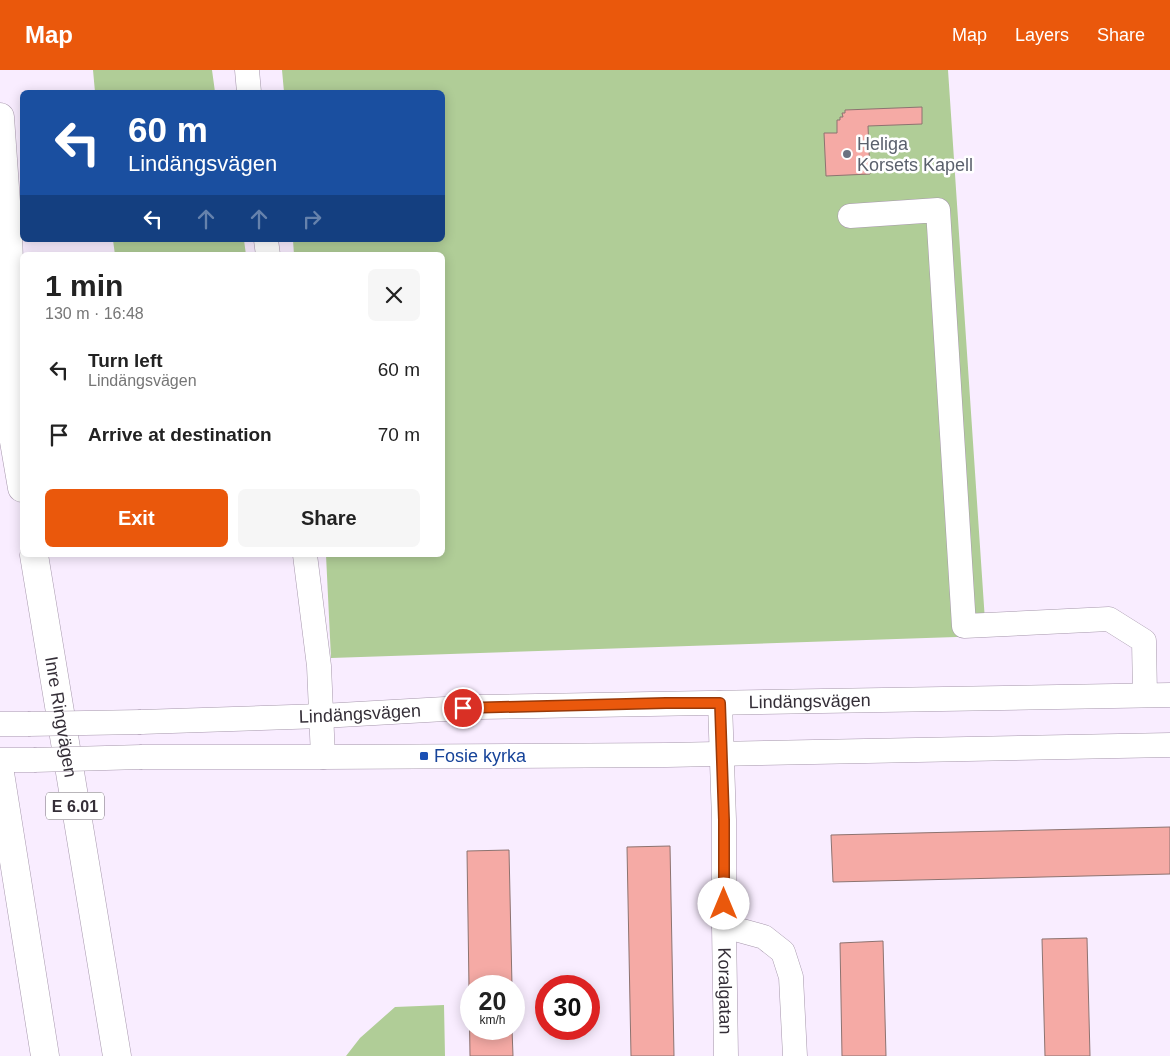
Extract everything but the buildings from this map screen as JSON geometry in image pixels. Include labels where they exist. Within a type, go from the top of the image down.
[{"type":"highway","points":[[0,117],[8,230],[14,436]]},
{"type":"highway","points":[[0,368],[20,475]]},
{"type":"highway","name":"Inre Ringvägen","points":[[34,557],[117,1056]]},
{"type":"highway","points":[[0,773],[45,1056]]},
{"type":"street","points":[[247,70],[249,90]]},
{"type":"street","points":[[850,216],[938,210],[964,626],[1110,619],[1144,641],[1145,695]]},
{"type":"street","points":[[305,557],[319,666],[323,757]]},
{"type":"street","name":"Lindängsvägen","points":[[0,724],[142,722],[322,716],[480,707],[1170,695]]},
{"type":"street","name":"Koralgatan","points":[[720,703],[724,820],[726,1056]]},
{"type":"street","points":[[0,760],[142,757],[722,754],[1170,745]]},
{"type":"street","name":"Koralgatan","points":[[724,926],[764,937],[783,952],[792,977],[795,1056]]},
{"type":"green space","points":[[93,70],[212,70],[215,90],[95,90]]},
{"type":"green space","points":[[282,70],[948,70],[986,636],[331,658],[326,557],[445,557],[445,252],[294,252],[293,242],[445,242],[445,90],[284,90]]},
{"type":"green space","points":[[113,242],[244,242],[246,252],[115,252]]},
{"type":"green space","points":[[444,1005],[445,1056],[346,1056],[360,1038],[395,1007]]},
{"type":"place","name":"Heliga Korsets Kapell","points":[[847,154]]},
{"type":"place","name":"Fosie kyrka","points":[[424,756]]},
{"type":"route","points":[[463,708],[720,703],[724,820],[724,904]]}]
